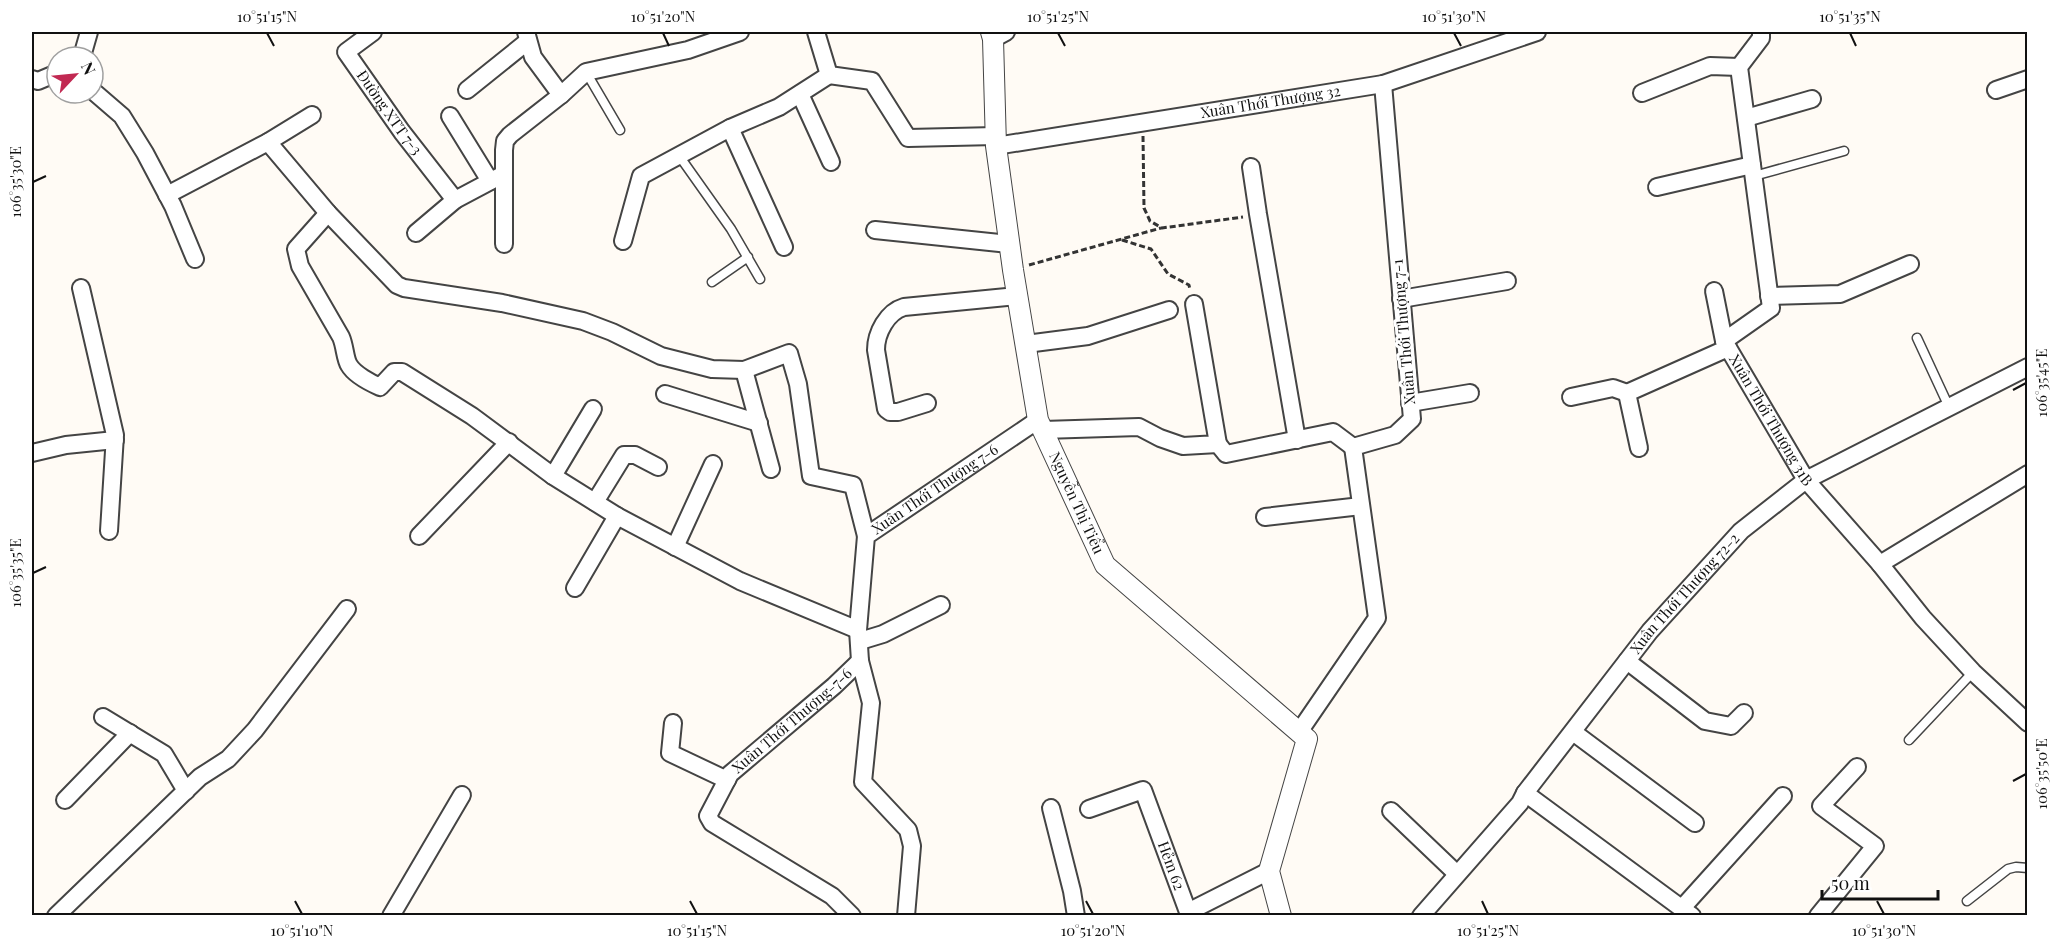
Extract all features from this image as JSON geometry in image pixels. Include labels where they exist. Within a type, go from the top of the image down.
[{"type":"street","name":"Đường XTT 7-3","points":[[373,32],[346,52],[402,132],[455,200]]},
{"type":"street","points":[[504,244],[497,177],[505,141],[510,135],[586,72],[688,50],[740,32]]},
{"type":"street","points":[[623,241],[641,176],[730,128],[779,107],[829,75],[816,32]]},
{"type":"street","name":"Xuân Thới Thượng 32","points":[[829,75],[872,81],[908,138],[996,141],[1143,122],[1383,84],[1537,32]]},
{"type":"street","points":[[1761,32],[1761,38],[1739,67],[1769,296],[1840,294],[1910,264]]},
{"type":"street","name":"Nguyễn Thị Tiểu","points":[[996,34],[996,141],[1017,296],[1040,425],[1106,565],[1299,732]]},
{"type":"street","points":[[466,90],[527,36],[533,57],[561,95]]},
{"type":"street","points":[[1642,93],[1710,66],[1739,67]]},
{"type":"street","points":[[1996,90],[2028,79]]},
{"type":"street","name":"Xuân Thới Thượng 7-1","points":[[1353,447],[1395,435],[1412,419],[1383,84]]},
{"type":"street","points":[[800,94],[831,162]]},
{"type":"street","points":[[1746,118],[1812,99]]},
{"type":"street","points":[[105,101],[122,116],[145,153],[167,195],[195,259]]},
{"type":"street","points":[[167,195],[268,142],[312,115]]},
{"type":"street","points":[[450,116],[497,177]]},
{"type":"street","points":[[730,128],[784,247]]},
{"type":"street","points":[[268,142],[328,213],[397,285],[404,288],[502,303],[583,321],[612,332],[660,356],[712,369],[744,370],[789,353],[798,384],[811,477],[854,485],[866,536]]},
{"type":"street","points":[[1251,166],[1297,440]]},
{"type":"street","points":[[1657,187],[1753,170]]},
{"type":"street","points":[[416,233],[455,200],[497,177]]},
{"type":"street","points":[[328,213],[296,249],[300,267],[346,348],[350,367],[380,387],[394,372],[402,372],[509,442],[553,476],[617,516],[740,581],[859,636],[883,634],[941,605]]},
{"type":"street","points":[[875,230],[1009,244]]},
{"type":"street","points":[[1401,299],[1507,280]]},
{"type":"street","points":[[81,288],[115,440],[109,531]]},
{"type":"street","points":[[1571,397],[1612,388],[1627,393],[1726,345],[1714,291]]},
{"type":"street","points":[[927,403],[898,412],[890,412],[886,408],[876,341],[891,314],[904,307],[1017,296]]},
{"type":"street","name":"Xuân Thới Thượng 31B","points":[[1769,296],[1771,308],[1726,345],[1806,480],[1880,564],[1923,618],[1973,672],[2028,723]]},
{"type":"street","points":[[1194,304],[1218,444],[1226,454],[1333,432],[1353,447],[1377,618],[1299,732],[1307,739],[1269,872],[1281,915]]},
{"type":"street","points":[[1026,344],[1056,342],[1088,336],[1169,310]]},
{"type":"street","name":"Xuân Thới Thượng 72-2","points":[[1421,915],[1520,803],[1525,793],[1650,631],[1741,531],[1806,480],[2028,367]]},
{"type":"street","points":[[744,370],[771,469]]},
{"type":"street","points":[[1410,403],[1470,393]]},
{"type":"street","points":[[1627,393],[1639,448]]},
{"type":"street","points":[[665,394],[759,423]]},
{"type":"street","points":[[553,476],[594,409]]},
{"type":"street","points":[[1040,425],[1139,427],[1183,446],[1218,444]]},
{"type":"street","name":"Xuân Thới Thượng 7-6","points":[[906,915],[912,846],[908,830],[863,782],[871,703],[860,661],[859,636],[866,536],[1040,425]]},
{"type":"street","points":[[32,453],[66,445],[115,440]]},
{"type":"street","points":[[419,536],[509,442]]},
{"type":"street","points":[[595,502],[624,455],[635,455],[658,467]]},
{"type":"street","points":[[675,547],[713,464]]},
{"type":"street","points":[[1880,564],[2028,474]]},
{"type":"street","points":[[1265,517],[1361,507]]},
{"type":"street","points":[[575,588],[617,516]]},
{"type":"street","points":[[56,915],[200,777],[228,759],[255,730],[347,609]]},
{"type":"street","name":"Xuân Thới Thượng-7-6","points":[[852,915],[832,896],[709,820],[709,813],[730,774],[834,686],[860,661]]},
{"type":"street","points":[[1627,661],[1705,721],[1731,726],[1744,713]]},
{"type":"street","points":[[103,717],[164,754],[186,790]]},
{"type":"street","points":[[673,723],[670,753],[727,780]]},
{"type":"street","points":[[1573,732],[1695,823]]},
{"type":"street","points":[[66,800],[130,733]]},
{"type":"street","points":[[1818,915],[1875,846],[1821,806],[1857,767]]},
{"type":"street","name":"Hẻm 62","points":[[1089,809],[1143,790],[1188,912],[1269,872]]},
{"type":"street","points":[[1525,793],[1687,912],[1783,796]]},
{"type":"street","points":[[391,915],[462,795]]},
{"type":"street","points":[[1051,808],[1076,915]]},
{"type":"street","points":[[1391,811],[1457,874]]},
{"type":"lane","points":[[586,72],[621,130]]},
{"type":"lane","points":[[1753,170],[1844,151]]},
{"type":"lane","points":[[680,157],[731,229],[760,279]]},
{"type":"lane","points":[[712,282],[748,257]]},
{"type":"lane","points":[[1917,338],[1949,407]]},
{"type":"lane","points":[[1909,740],[1973,672]]},
{"type":"lane","points":[[1967,901],[2008,869],[2028,868]]},
{"type":"path","points":[[1143,122],[1144,208],[1150,222],[1162,228]]},
{"type":"path","points":[[1013,270],[1162,228],[1258,214]]},
{"type":"path","points":[[1120,239],[1151,249],[1168,274],[1189,285],[1194,304]]}]
